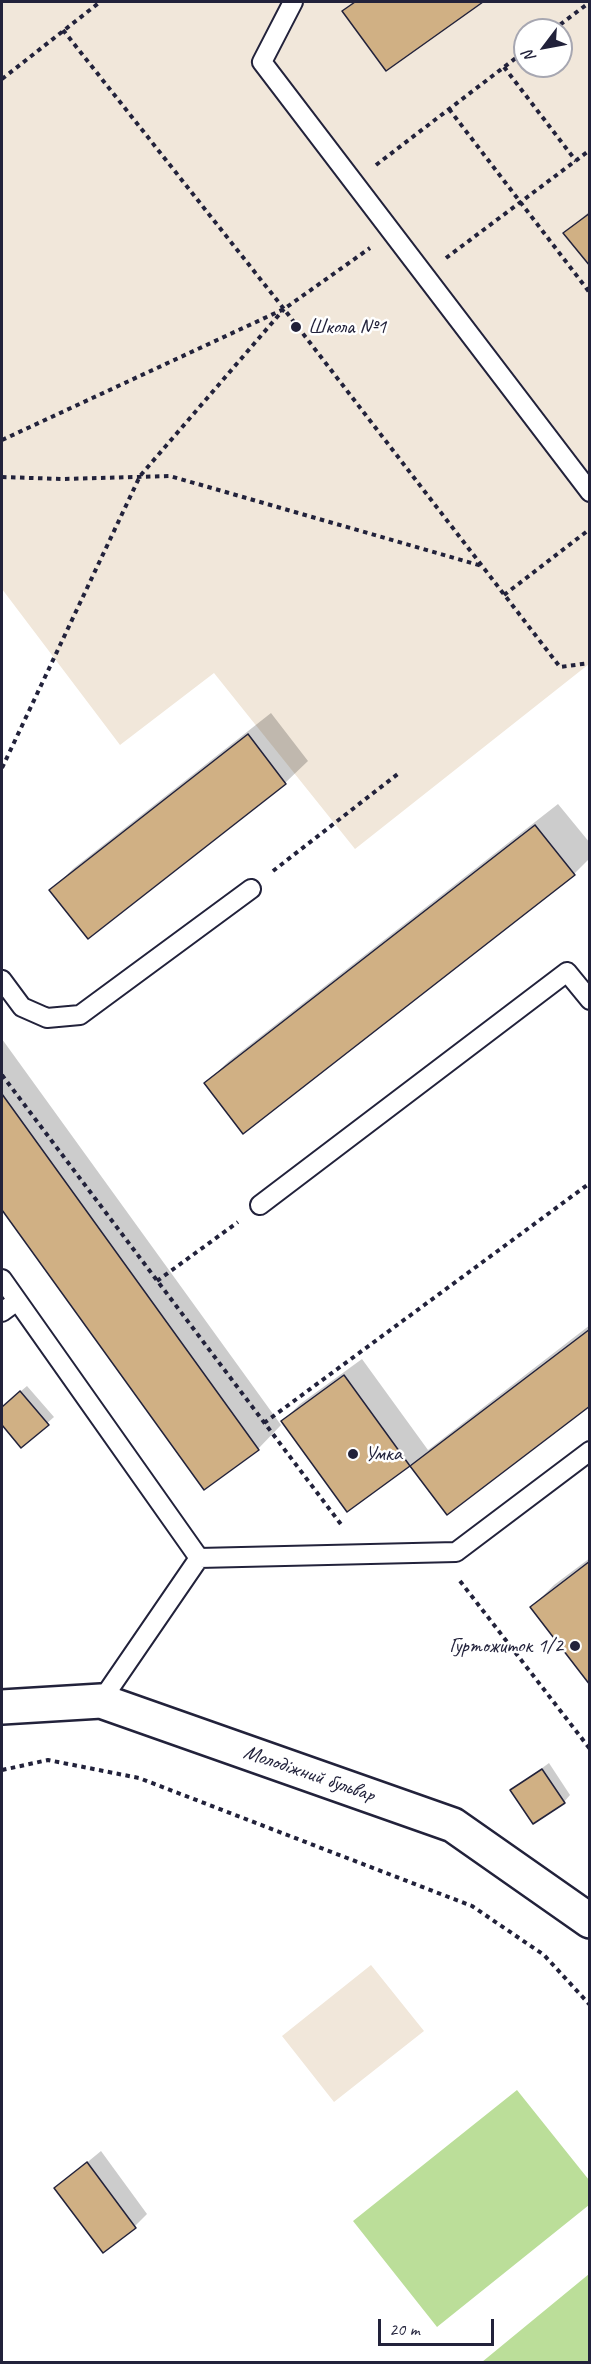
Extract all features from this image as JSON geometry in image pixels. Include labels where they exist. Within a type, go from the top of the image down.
[{"type":"street","name":"Молодіжний бульвар","points":[[2,1707],[100,1701],[453,1825],[590,1921]]},
{"type":"lane","points":[[293,2],[262,62],[590,492]]},
{"type":"lane","points":[[2,980],[22,1007],[47,1018],[80,1015],[251,889]]},
{"type":"lane","points":[[260,1205],[567,972],[590,1000]]},
{"type":"lane","points":[[2,1279],[200,1558]]},
{"type":"lane","points":[[2,1312],[17,1301]]},
{"type":"lane","points":[[200,1558],[456,1552],[590,1451]]},
{"type":"lane","points":[[100,1701],[200,1558]]},
{"type":"path","points":[[2,79],[100,2]]},
{"type":"path","points":[[569,18],[590,2]]},
{"type":"path","points":[[63,30],[284,309],[560,667],[590,663]]},
{"type":"path","points":[[354,182],[513,60]]},
{"type":"path","points":[[504,67],[576,160]]},
{"type":"path","points":[[449,109],[590,293]]},
{"type":"path","points":[[424,275],[590,150]]},
{"type":"path","points":[[2,440],[284,309],[392,232]]},
{"type":"path","points":[[2,768],[140,476],[284,309]]},
{"type":"path","points":[[2,477],[170,476],[483,566]]},
{"type":"path","points":[[504,595],[590,529]]},
{"type":"path","points":[[251,889],[399,773]]},
{"type":"path","points":[[2,1075],[364,1554]]},
{"type":"path","points":[[264,1423],[590,1183]]},
{"type":"path","points":[[157,1281],[260,1205]]},
{"type":"path","points":[[438,1552],[590,1749]]},
{"type":"path","points":[[2,1770],[48,1760],[139,1778],[472,1906],[544,1954],[590,2005]]},
{"type":"shaded area","name":"Школа №1","points":[[2,2],[589,2],[589,664],[355,849],[214,673],[120,745],[2,589]]},
{"type":"shaded area","points":[[371,1965],[424,2031],[334,2102],[282,2036]]},
{"type":"green space","points":[[517,2090],[589,2180],[589,2205],[437,2327],[353,2221]]},
{"type":"green space","points":[[589,2274],[589,2362],[482,2362]]},
{"type":"building","points":[[355,2],[483,2],[386,71],[342,11]]},
{"type":"building","points":[[590,213],[590,266],[563,233]]},
{"type":"building","points":[[248,734],[286,784],[88,939],[49,890]]},
{"type":"building","points":[[535,825],[575,875],[243,1134],[204,1083]]},
{"type":"building","points":[[2,1094],[259,1450],[204,1490],[2,1210]]},
{"type":"building","points":[[590,1329],[590,1406],[447,1515],[410,1466]]},
{"type":"building","name":"Умка","points":[[344,1375],[410,1466],[347,1512],[281,1421]]},
{"type":"building","points":[[20,1391],[49,1425],[21,1448],[2,1425],[2,1407]]},
{"type":"building","name":"Гуртожиток 1/2","points":[[590,1561],[590,1685],[530,1607]]},
{"type":"building","points":[[542,1769],[565,1803],[533,1824],[510,1790]]},
{"type":"building","points":[[87,2162],[136,2228],[103,2253],[54,2188]]},
{"type":"place","name":"Школа №1","points":[[296,327]]},
{"type":"place","name":"Умка","points":[[353,1454]]},
{"type":"place","name":"Гуртожиток 1/2","points":[[575,1646]]}]
